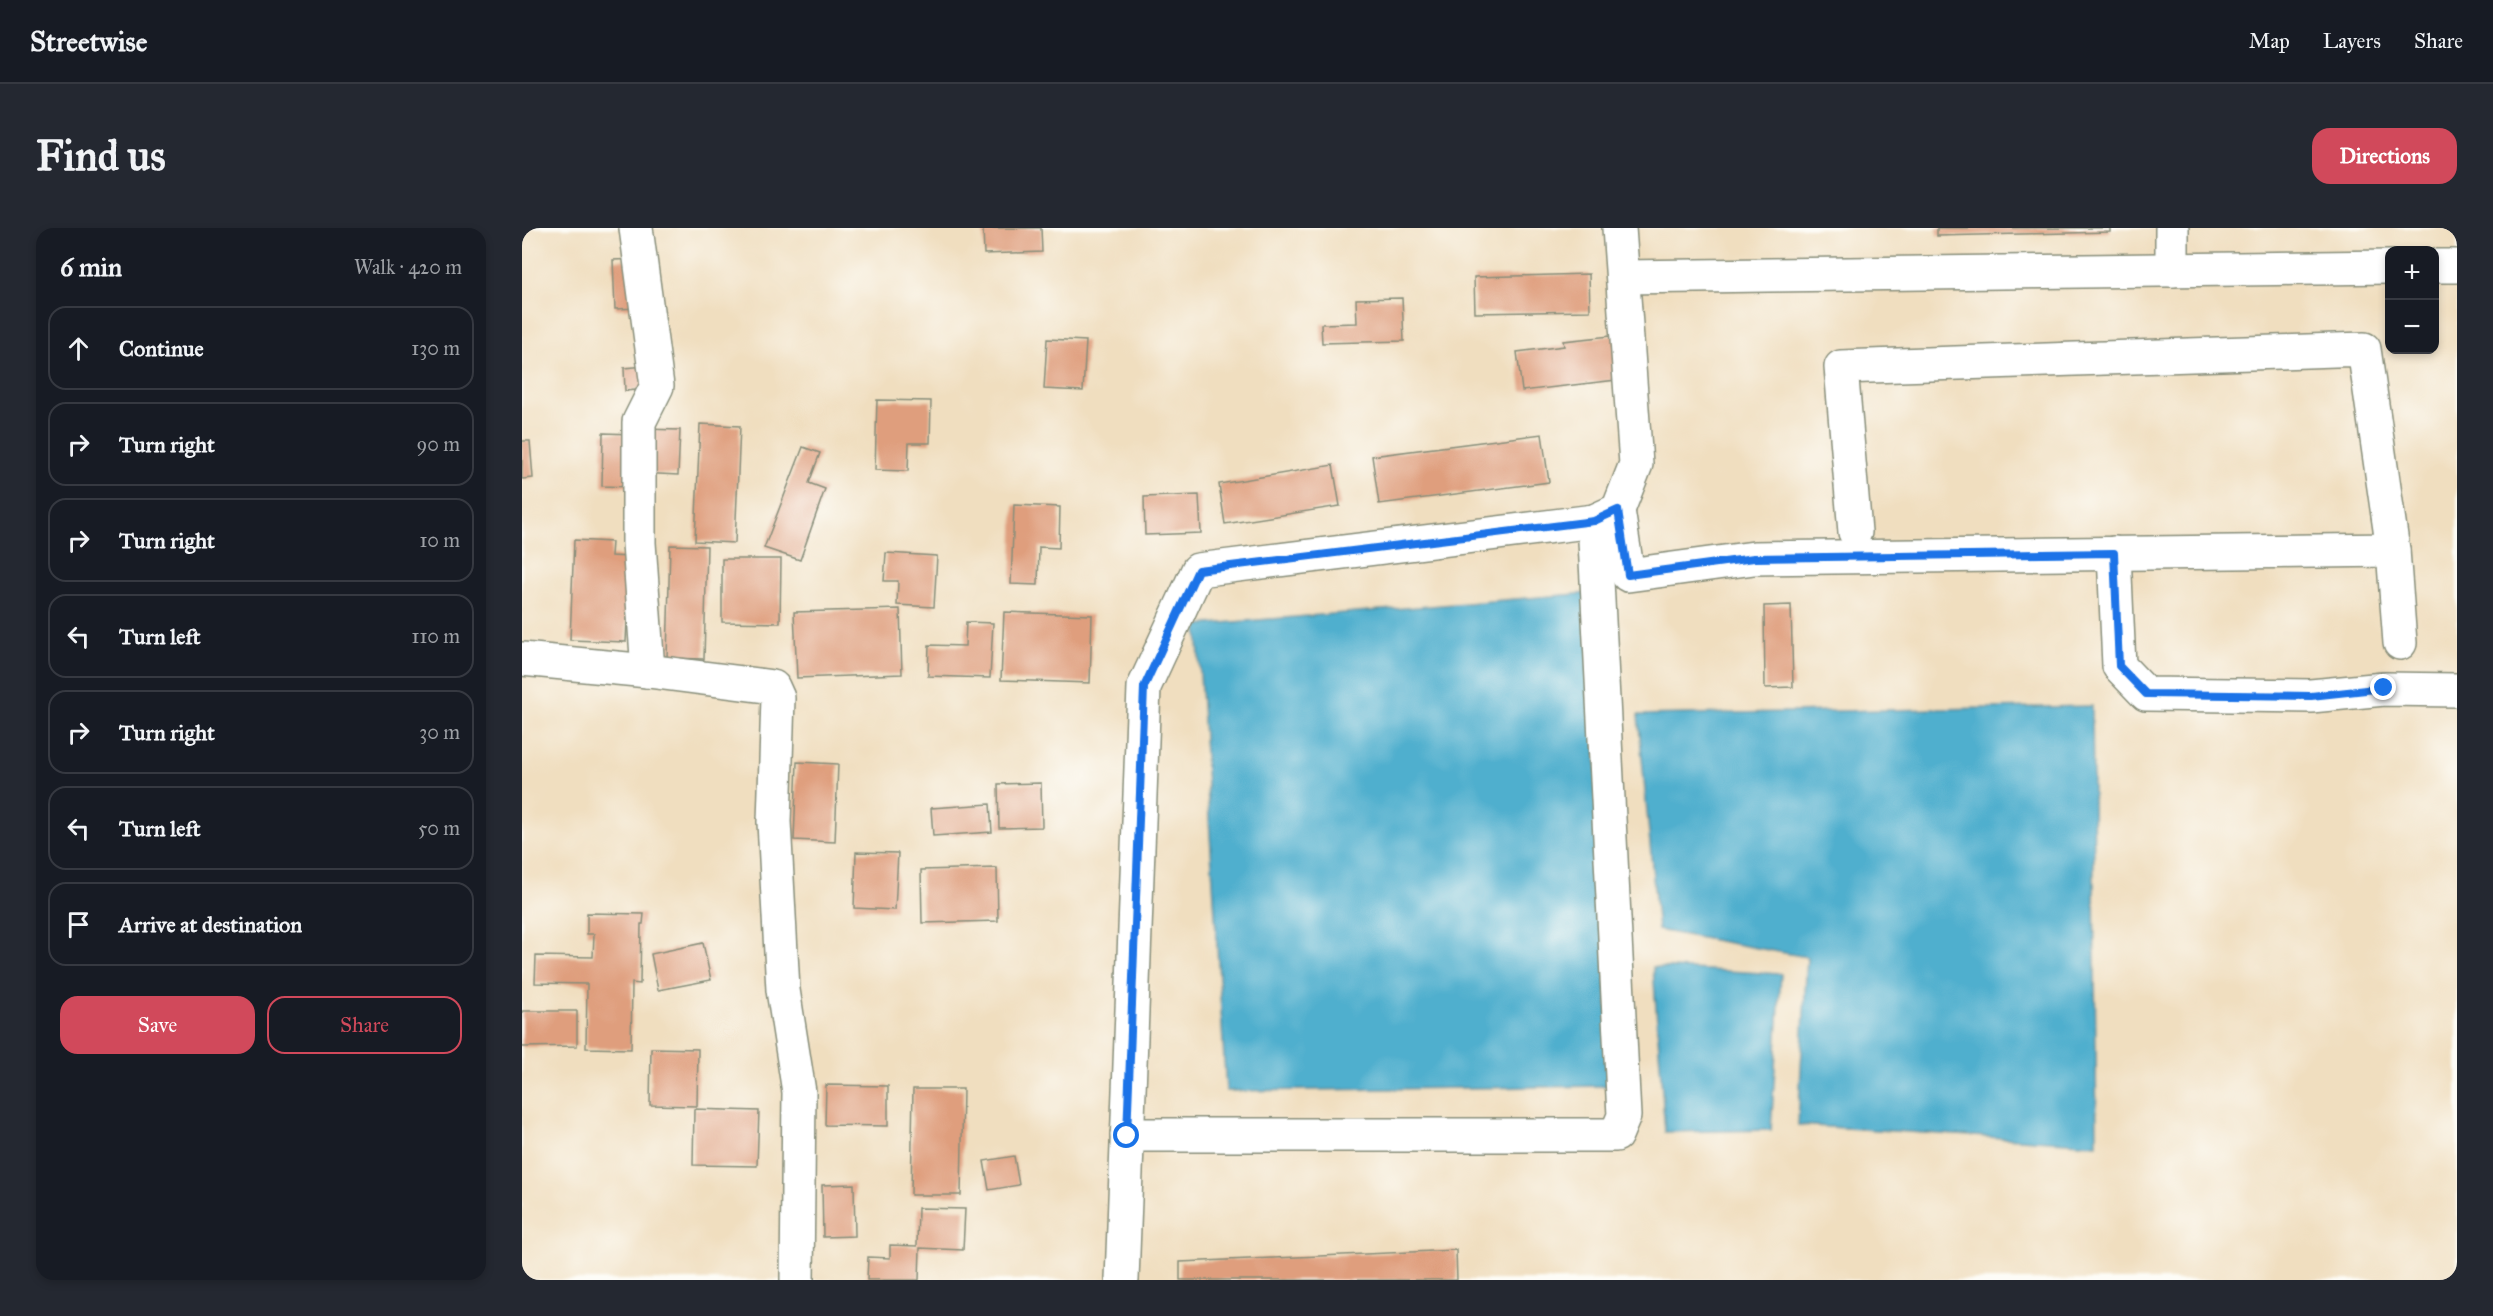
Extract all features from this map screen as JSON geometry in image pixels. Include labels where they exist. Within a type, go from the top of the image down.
[{"type":"street","points":[[636,228],[657,386],[639,423],[639,543],[648,671]]},
{"type":"street","points":[[1127,1136],[1616,1136],[1624,1116],[1606,516],[1636,464],[1619,228]]},
{"type":"street","points":[[2172,228],[2172,270]]},
{"type":"street","points":[[2439,266],[2457,266]]},
{"type":"street","points":[[1624,277],[2385,267]]},
{"type":"street","points":[[1855,532],[1841,367],[2364,349],[2393,550],[2400,644]]},
{"type":"street","points":[[1606,516],[1628,575],[1754,558],[2393,550]]},
{"type":"street","points":[[1122,1280],[1144,687],[1198,570],[1606,516]]},
{"type":"street","points":[[2114,553],[2119,666],[2146,694],[2311,696],[2384,688],[2457,690]]},
{"type":"street","points":[[522,659],[648,671],[773,687],[778,698],[774,822],[782,978],[799,1092],[797,1280]]},
{"type":"water","points":[[1589,593],[1611,1086],[1226,1091],[1197,625]]},
{"type":"water","points":[[2092,706],[2097,1144],[1798,1125],[1807,957],[1658,930],[1638,715]]},
{"type":"water","points":[[1653,967],[1781,974],[1771,1130],[1665,1132]]},
{"type":"building","points":[[983,228],[1041,228],[1042,252],[984,254]]},
{"type":"building","points":[[1937,228],[2110,228],[2110,232],[1937,236]]},
{"type":"building","points":[[638,259],[640,308],[615,309],[613,260]]},
{"type":"building","points":[[1589,274],[1590,311],[1475,313],[1474,277]]},
{"type":"building","points":[[1402,298],[1404,341],[1322,343],[1321,324],[1357,323],[1356,299]]},
{"type":"building","points":[[1620,335],[1625,379],[1522,391],[1517,352],[1564,346],[1563,341]]},
{"type":"building","points":[[1047,339],[1086,341],[1083,391],[1044,389]]},
{"type":"building","points":[[646,366],[647,389],[625,391],[624,368]]},
{"type":"building","points":[[877,400],[931,401],[930,443],[909,443],[908,471],[875,470]]},
{"type":"building","points":[[700,424],[740,426],[735,543],[695,541]]},
{"type":"building","points":[[642,429],[680,430],[678,475],[640,473]]},
{"type":"building","points":[[603,433],[632,434],[631,487],[602,486]]},
{"type":"building","points":[[1542,434],[1549,482],[1379,504],[1372,456]]},
{"type":"building","points":[[522,441],[530,441],[533,478],[522,479]]},
{"type":"building","points":[[803,447],[820,453],[809,483],[825,489],[800,560],[764,548]]},
{"type":"building","points":[[1333,465],[1340,506],[1225,524],[1219,484]]},
{"type":"building","points":[[1199,495],[1201,533],[1145,535],[1144,497]]},
{"type":"building","points":[[1014,505],[1060,507],[1059,548],[1039,547],[1038,585],[1011,584]]},
{"type":"building","points":[[574,540],[612,542],[611,556],[630,557],[626,642],[570,640]]},
{"type":"building","points":[[670,545],[707,546],[704,659],[667,658]]},
{"type":"building","points":[[886,553],[937,556],[934,607],[897,605],[898,581],[884,581]]},
{"type":"building","points":[[722,559],[781,559],[780,623],[722,622]]},
{"type":"building","points":[[1791,605],[1793,687],[1765,688],[1764,606]]},
{"type":"building","points":[[900,609],[902,674],[797,678],[794,612]]},
{"type":"building","points":[[1004,612],[1092,615],[1090,683],[1001,680]]},
{"type":"building","points":[[966,622],[993,623],[990,678],[928,676],[929,645],[965,646]]},
{"type":"building","points":[[797,762],[838,764],[835,842],[794,840]]},
{"type":"building","points":[[1041,783],[1042,827],[999,828],[998,784]]},
{"type":"building","points":[[990,804],[992,832],[933,836],[931,808]]},
{"type":"building","points":[[856,852],[898,853],[895,910],[854,908]]},
{"type":"building","points":[[997,868],[998,921],[922,923],[921,870]]},
{"type":"building","points":[[587,913],[644,914],[643,924],[641,924],[640,984],[632,983],[631,1049],[586,1048],[587,984],[535,983],[536,956],[593,957],[594,934],[587,934]]},
{"type":"building","points":[[703,943],[711,980],[658,990],[651,954]]},
{"type":"building","points":[[522,1011],[577,1011],[577,1046],[522,1047]]},
{"type":"building","points":[[651,1048],[698,1049],[697,1106],[650,1105]]},
{"type":"building","points":[[826,1085],[888,1086],[888,1126],[825,1125]]},
{"type":"building","points":[[913,1089],[963,1089],[961,1195],[911,1195]]},
{"type":"building","points":[[694,1109],[759,1111],[757,1166],[693,1165]]},
{"type":"building","points":[[1014,1156],[1019,1185],[989,1190],[984,1161]]},
{"type":"building","points":[[854,1184],[855,1236],[823,1237],[822,1185]]},
{"type":"building","points":[[918,1208],[965,1209],[963,1250],[920,1248],[919,1280],[867,1280],[868,1257],[890,1258],[890,1245],[917,1246]]},
{"type":"building","points":[[1456,1250],[1457,1280],[1180,1280],[1180,1262]]},
{"type":"route","points":[[1127,1136],[1144,687],[1198,570],[1594,521],[1618,510],[1628,575],[1754,558],[2114,553],[2119,666],[2146,694],[2311,696],[2384,688]]}]
